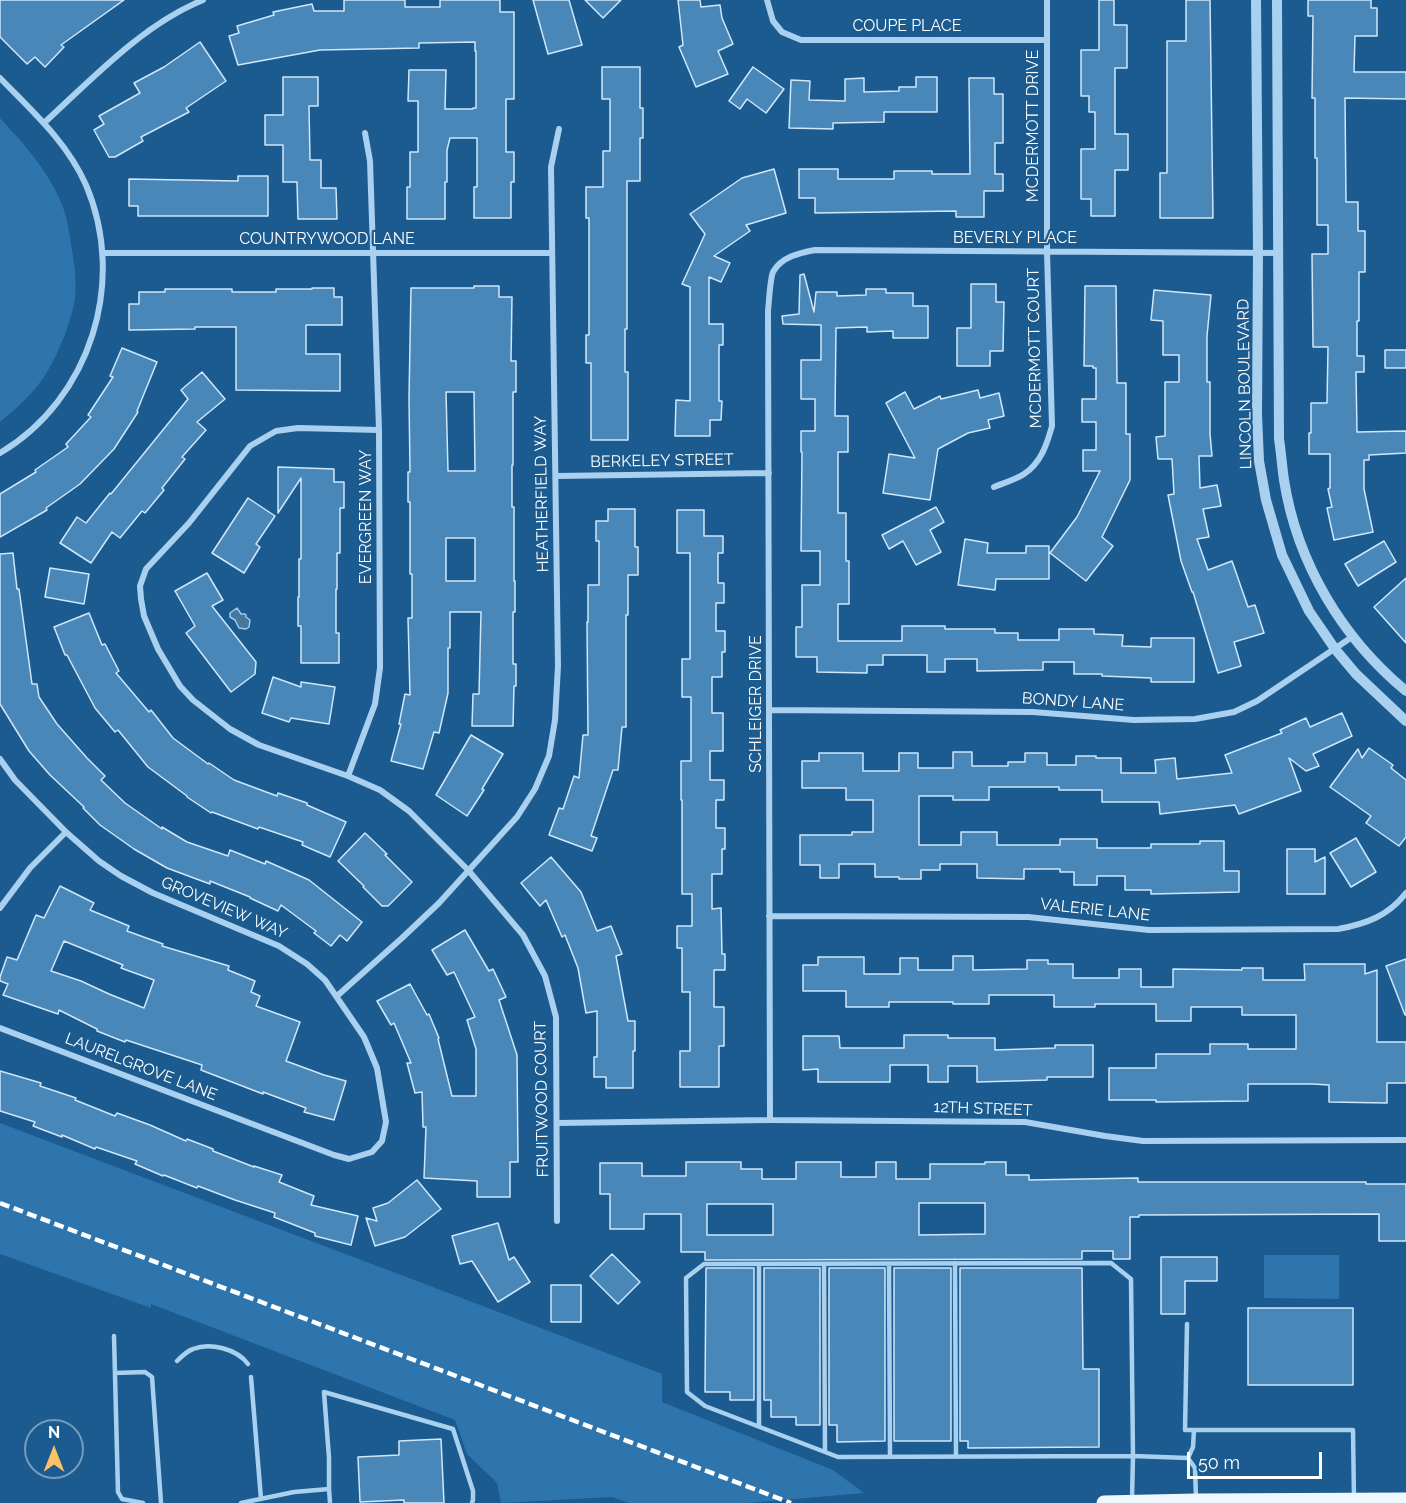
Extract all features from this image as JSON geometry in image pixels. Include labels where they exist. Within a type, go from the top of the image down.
[{"type":"main road","points":[[1104,1503],[1406,1500]]},
{"type":"street","points":[[44,123],[123,52],[157,25],[191,2],[202,0]]},
{"type":"street","name":"COUPE PLACE","points":[[767,0],[773,21],[782,32],[801,40],[1047,40]]},
{"type":"street","name":"MCDERMOTT DRIVE","points":[[1047,0],[1047,252]]},
{"type":"street","name":"LINCOLN BOULEVARD","points":[[1256,0],[1257,415],[1259,461],[1266,500],[1282,555],[1309,611],[1335,649],[1356,674],[1406,721]]},
{"type":"street","name":"LINCOLN BOULEVARD","points":[[1277,0],[1280,439],[1284,481],[1293,522],[1311,569],[1328,603],[1352,637],[1406,691]]},
{"type":"street","points":[[0,78],[44,123],[70,155],[86,185],[101,232],[103,253],[102,298],[92,338],[74,378],[62,396],[34,428],[0,453]]},
{"type":"street","name":"HEATHERFIELD WAY","points":[[337,996],[439,903],[517,817],[535,789],[549,756],[555,720],[558,666],[551,167],[559,129]]},
{"type":"street","name":"EVERGREEN WAY","points":[[348,776],[375,704],[380,668],[379,430],[370,161],[365,133]]},
{"type":"street","name":"BEVERLY PLACE","points":[[771,288],[773,273],[782,261],[797,253],[815,250],[1279,253]]},
{"type":"street","name":"MCDERMOTT COURT","points":[[994,488],[1025,474],[1038,460],[1047,444],[1052,426],[1047,252]]},
{"type":"street","name":"COUNTRYWOOD LANE","points":[[103,253],[551,253]]},
{"type":"street","name":"SCHLEIGER DRIVE","points":[[770,1120],[768,311],[771,288]]},
{"type":"street","name":"FRUITWOOD COURT","points":[[379,430],[298,428],[276,430],[250,446],[189,523],[146,569],[140,586],[144,616],[158,649],[180,686],[193,700],[230,729],[260,745],[348,776],[380,790],[409,812],[468,870],[523,935],[545,976],[556,1017],[557,1221]]},
{"type":"street","name":"BERKELEY STREET","points":[[556,476],[769,473]]},
{"type":"street","name":"BONDY LANE","points":[[770,710],[1033,712],[1134,720],[1195,719],[1234,712],[1257,702],[1352,637]]},
{"type":"street","name":"GROVEVIEW WAY","points":[[0,759],[15,780],[66,832],[99,861],[153,893],[279,946],[307,964],[325,980],[337,996],[364,1037],[377,1068],[386,1122],[382,1141],[372,1152],[349,1159],[273,1132]]},
{"type":"street","points":[[0,908],[30,868],[66,832]]},
{"type":"street","name":"VALERIE LANE","points":[[769,916],[1028,917],[1149,930],[1338,929],[1360,925],[1380,916],[1406,893]]},
{"type":"street","name":"LAURELGROVE LANE","points":[[0,1028],[273,1132]]},
{"type":"street","name":"12TH STREET","points":[[557,1123],[770,1120],[1025,1122],[1143,1141],[1406,1140]]},
{"type":"lane","points":[[955,1263],[956,1456]]},
{"type":"lane","points":[[1132,1502],[1133,1456],[1131,1279],[1111,1263],[704,1264],[686,1278],[687,1392],[705,1406],[838,1457],[1133,1456],[1188,1458]]},
{"type":"lane","points":[[759,1264],[759,1426]]},
{"type":"lane","points":[[824,1264],[825,1452]]},
{"type":"lane","points":[[889,1264],[890,1457]]},
{"type":"lane","points":[[1187,1324],[1185,1430],[1353,1430],[1354,1500]]},
{"type":"lane","points":[[114,1336],[118,1492],[122,1499],[143,1503]]},
{"type":"lane","points":[[177,1361],[186,1352],[204,1346],[227,1350],[239,1355],[248,1364]]},
{"type":"lane","points":[[115,1373],[145,1372],[152,1377],[161,1503]]},
{"type":"lane","points":[[251,1377],[261,1499]]},
{"type":"lane","points":[[330,1503],[324,1392],[453,1429],[473,1491],[472,1503]]},
{"type":"lane","points":[[1188,1458],[1193,1447],[1194,1430]]},
{"type":"lane","points":[[1188,1458],[1195,1468],[1196,1501]]},
{"type":"lane","points":[[241,1503],[294,1492],[329,1489]]},
{"type":"shaded area","points":[[0,118],[41,167],[60,200],[66,216],[76,285],[71,317],[64,337],[43,379],[0,422]]},
{"type":"shaded area","points":[[237,608],[250,620],[249,627],[246,629],[239,628],[235,620],[230,617],[230,613]]},
{"type":"shaded area","points":[[0,1123],[662,1374],[662,1402],[833,1470],[864,1493],[748,1503],[629,1503],[612,1497],[501,1503],[497,1483],[467,1454],[455,1420],[151,1304],[151,1308],[0,1254]]},
{"type":"shaded area","points":[[1264,1255],[1339,1255],[1339,1299],[1264,1298]]},
{"type":"building","points":[[0,0],[124,0],[61,45],[64,47],[45,67],[35,57],[27,64],[0,37]]},
{"type":"building","points":[[344,0],[405,0],[405,7],[440,7],[440,0],[500,0],[500,12],[514,12],[514,99],[506,99],[506,152],[514,152],[511,218],[474,218],[474,187],[477,187],[477,138],[450,138],[447,150],[447,182],[445,182],[445,219],[407,219],[410,152],[418,152],[418,101],[408,101],[409,70],[446,70],[445,109],[476,108],[475,42],[419,43],[419,48],[320,50],[238,65],[229,36],[239,33],[237,26],[274,15],[273,12],[312,4],[314,11],[344,11]]},
{"type":"building","points":[[533,0],[569,0],[582,45],[548,54]]},
{"type":"building","points":[[585,0],[621,0],[603,18]]},
{"type":"building","points":[[678,0],[700,0],[701,7],[720,5],[722,18],[733,44],[718,51],[728,74],[696,87],[679,47],[683,45]]},
{"type":"building","points":[[1099,0],[1114,0],[1114,25],[1127,25],[1127,68],[1115,68],[1115,134],[1128,134],[1128,170],[1115,170],[1115,216],[1091,216],[1091,199],[1081,199],[1081,149],[1095,149],[1095,112],[1089,112],[1089,96],[1081,96],[1081,50],[1099,50]]},
{"type":"building","points":[[1186,0],[1210,0],[1213,218],[1160,218],[1160,173],[1167,173],[1167,41],[1186,41]]},
{"type":"building","points":[[1308,0],[1371,0],[1371,8],[1377,8],[1377,36],[1355,36],[1354,72],[1406,72],[1406,99],[1345,98],[1346,202],[1358,202],[1358,231],[1365,231],[1365,272],[1359,272],[1359,321],[1357,321],[1357,356],[1364,356],[1364,372],[1356,372],[1357,432],[1406,431],[1406,453],[1369,455],[1369,460],[1364,460],[1364,489],[1373,532],[1334,540],[1327,508],[1332,507],[1328,489],[1330,488],[1330,454],[1309,454],[1311,403],[1327,403],[1328,347],[1313,347],[1312,254],[1328,254],[1328,225],[1317,225],[1315,98],[1312,98],[1313,16],[1308,16]]},
{"type":"building","points":[[200,42],[226,81],[186,108],[189,112],[141,137],[143,141],[115,157],[109,157],[94,130],[104,124],[99,116],[140,93],[134,83],[164,67]]},
{"type":"building","points":[[602,67],[640,67],[640,108],[643,108],[640,181],[627,181],[625,372],[628,372],[628,440],[591,440],[591,363],[586,363],[586,335],[589,335],[589,218],[586,218],[586,187],[603,187],[603,151],[610,151],[610,99],[602,99]]},
{"type":"building","points":[[753,67],[784,89],[766,113],[747,99],[740,109],[729,101]]},
{"type":"building","points":[[283,77],[318,77],[318,106],[309,106],[310,160],[321,160],[321,188],[336,188],[337,219],[298,219],[297,182],[283,182],[283,145],[265,145],[265,115],[283,115]]},
{"type":"building","points":[[916,77],[937,77],[937,112],[884,112],[884,122],[833,123],[833,129],[789,128],[791,80],[810,81],[809,100],[845,101],[845,79],[864,78],[864,92],[899,91],[899,87],[916,87]]},
{"type":"building","points":[[969,78],[994,78],[994,94],[1003,94],[1003,143],[995,143],[995,174],[1003,174],[1003,191],[984,191],[984,217],[956,217],[956,211],[815,213],[815,198],[799,198],[799,169],[838,169],[838,179],[894,179],[894,171],[970,174]]},
{"type":"building","points":[[774,169],[786,213],[746,225],[750,231],[714,256],[730,263],[721,282],[709,277],[709,324],[723,324],[723,345],[719,345],[721,420],[710,420],[710,436],[675,436],[676,400],[690,401],[690,287],[682,284],[705,234],[690,214],[742,178]]},
{"type":"building","points":[[238,176],[268,176],[268,216],[138,216],[138,206],[129,206],[129,179],[238,181]]},
{"type":"building","points":[[804,274],[814,312],[816,292],[837,292],[837,296],[866,295],[866,289],[886,289],[886,293],[913,293],[913,306],[928,306],[928,338],[893,338],[893,331],[867,332],[867,327],[836,328],[835,416],[848,416],[848,452],[838,452],[838,513],[846,513],[846,561],[849,561],[849,604],[838,604],[838,641],[902,641],[902,626],[995,629],[995,633],[1018,633],[1018,640],[1059,640],[1059,629],[1094,629],[1094,634],[1123,635],[1122,646],[1151,647],[1151,638],[1194,638],[1194,682],[1151,682],[1151,678],[1074,674],[1074,662],[1043,662],[1043,670],[977,671],[977,659],[945,659],[945,672],[927,672],[927,655],[883,655],[883,665],[867,665],[867,673],[817,672],[817,657],[796,657],[796,627],[802,627],[802,585],[820,585],[820,551],[801,551],[801,431],[815,431],[815,399],[801,399],[801,360],[821,360],[821,325],[783,324],[782,316],[799,314],[800,275]]},
{"type":"building","points":[[971,284],[996,284],[996,302],[1004,302],[1003,351],[990,351],[990,366],[957,366],[957,328],[971,328]]},
{"type":"building","points":[[474,286],[499,286],[499,297],[512,297],[511,361],[516,361],[516,392],[513,392],[512,465],[515,581],[513,664],[516,664],[513,726],[472,726],[473,694],[479,694],[481,612],[450,612],[448,693],[439,733],[434,732],[423,769],[391,761],[401,724],[399,724],[405,694],[410,695],[408,618],[412,618],[412,574],[410,574],[408,472],[410,472],[411,288],[474,288]],"holes":[[[446,392],[474,392],[475,471],[448,471]],[[446,538],[475,538],[475,581],[446,581]]]},
{"type":"building","points":[[1085,286],[1116,286],[1117,383],[1126,383],[1126,434],[1130,434],[1130,480],[1102,537],[1113,546],[1086,581],[1050,553],[1077,517],[1100,471],[1083,471],[1083,450],[1096,450],[1096,422],[1082,422],[1082,399],[1096,399],[1096,368],[1084,366]]},
{"type":"building","points":[[334,288],[334,297],[342,297],[342,325],[306,325],[306,354],[340,354],[340,391],[236,390],[236,327],[129,330],[129,304],[139,304],[139,292],[165,292],[165,289],[232,289],[232,292],[276,292],[276,289]]},
{"type":"building","points":[[1154,290],[1211,295],[1207,336],[1207,382],[1210,382],[1212,456],[1199,456],[1200,488],[1217,485],[1221,506],[1203,509],[1209,537],[1197,539],[1208,570],[1232,561],[1248,607],[1255,605],[1264,633],[1234,642],[1241,666],[1218,673],[1181,561],[1168,495],[1174,494],[1172,459],[1158,459],[1156,437],[1165,436],[1165,382],[1179,382],[1179,355],[1163,355],[1163,321],[1151,320]]},
{"type":"building","points":[[122,348],[157,362],[138,412],[114,449],[80,484],[46,508],[47,510],[0,537],[0,494],[36,472],[35,470],[68,447],[66,444],[91,417],[88,415],[113,377],[110,376]]},
{"type":"building","points":[[1385,350],[1406,350],[1406,368],[1385,368]]},
{"type":"building","points":[[202,372],[225,399],[197,422],[206,430],[182,457],[185,459],[145,513],[142,511],[120,538],[112,532],[91,563],[60,543],[77,517],[86,523],[111,494],[188,399],[181,390]]},
{"type":"building","points":[[978,390],[980,398],[999,393],[1004,416],[988,420],[990,428],[968,433],[938,449],[930,500],[883,493],[889,454],[915,458],[886,403],[905,392],[914,409],[940,396],[941,399]]},
{"type":"building","points":[[278,467],[334,469],[334,482],[344,482],[344,508],[340,508],[340,553],[337,553],[336,589],[339,663],[301,663],[298,597],[299,559],[301,559],[301,478],[278,513]]},
{"type":"building","points":[[248,498],[275,516],[256,544],[260,547],[244,573],[212,553]]},
{"type":"building","points":[[936,507],[944,522],[930,530],[941,552],[916,565],[903,541],[889,549],[882,535]]},
{"type":"building","points":[[608,509],[635,509],[638,575],[628,575],[626,727],[622,727],[618,770],[613,770],[591,836],[597,838],[592,851],[549,835],[559,808],[563,809],[574,776],[579,778],[583,735],[588,735],[588,585],[599,585],[599,541],[596,541],[596,521],[608,521]]},
{"type":"building","points":[[677,510],[704,510],[704,536],[723,536],[723,553],[718,553],[718,583],[724,583],[724,603],[716,603],[716,631],[725,631],[725,652],[722,652],[722,677],[712,677],[712,713],[723,713],[723,751],[710,751],[710,780],[724,780],[724,800],[716,800],[716,828],[725,828],[722,874],[712,874],[712,909],[721,908],[722,954],[725,954],[725,970],[714,970],[714,1007],[724,1007],[724,1046],[719,1046],[719,1087],[680,1087],[680,1051],[690,1051],[690,992],[682,992],[682,948],[677,948],[677,926],[692,926],[692,894],[682,894],[681,800],[681,761],[691,761],[691,697],[682,697],[682,659],[690,659],[690,553],[677,553]]},
{"type":"building","points":[[965,539],[988,543],[987,553],[1026,553],[1026,546],[1049,546],[1049,579],[996,579],[995,590],[958,585]]},
{"type":"building","points":[[1384,541],[1396,562],[1358,586],[1345,564]]},
{"type":"building","points":[[13,553],[32,684],[37,684],[39,697],[57,724],[105,776],[101,780],[125,803],[162,829],[162,827],[187,842],[228,856],[230,850],[265,864],[266,861],[309,880],[362,922],[347,941],[340,935],[331,946],[314,933],[316,931],[281,905],[278,911],[210,881],[210,884],[167,868],[134,849],[100,825],[29,751],[0,704],[0,554]]},
{"type":"building","points":[[50,568],[89,574],[84,604],[45,597]]},
{"type":"building","points":[[207,573],[223,600],[212,606],[256,662],[255,674],[231,692],[186,633],[195,626],[175,591]]},
{"type":"building","points":[[1406,578],[1406,643],[1374,607]]},
{"type":"building","points":[[89,613],[102,645],[105,644],[119,671],[116,673],[149,712],[151,710],[173,738],[234,780],[277,796],[278,793],[307,803],[346,822],[330,857],[302,845],[303,842],[211,813],[148,767],[118,730],[115,732],[95,708],[65,655],[54,627]]},
{"type":"building","points":[[273,677],[301,687],[301,682],[335,687],[329,724],[291,718],[289,722],[262,713]]},
{"type":"building","points":[[1342,713],[1352,736],[1313,754],[1319,766],[1306,771],[1289,758],[1301,791],[1239,814],[1235,805],[1160,814],[1159,802],[1102,802],[1102,790],[1059,790],[1059,787],[989,787],[989,800],[953,800],[953,796],[919,796],[919,845],[961,845],[961,832],[997,832],[997,845],[1060,845],[1060,839],[1097,839],[1097,848],[1151,848],[1151,844],[1200,844],[1200,841],[1224,841],[1224,871],[1239,871],[1239,892],[1151,894],[1151,890],[1125,890],[1125,876],[1097,876],[1097,885],[1074,885],[1074,872],[1060,872],[1060,869],[1024,869],[1024,879],[977,878],[977,864],[940,864],[940,870],[921,870],[921,879],[899,879],[899,877],[875,877],[875,864],[839,864],[839,878],[820,878],[820,865],[800,865],[800,835],[852,835],[852,832],[873,832],[873,800],[846,800],[846,788],[802,788],[802,761],[819,761],[819,753],[863,753],[863,771],[899,771],[899,753],[918,753],[918,768],[953,768],[953,752],[972,752],[972,766],[1008,766],[1008,762],[1025,762],[1025,753],[1047,753],[1047,765],[1076,765],[1076,756],[1121,758],[1121,773],[1156,773],[1155,760],[1175,758],[1177,779],[1232,773],[1225,755],[1282,733],[1280,730],[1306,718],[1310,727]]},
{"type":"building","points":[[471,735],[503,754],[467,816],[436,795]]},
{"type":"building","points":[[1369,748],[1393,765],[1391,768],[1406,780],[1406,837],[1399,846],[1366,823],[1371,816],[1330,787],[1358,749],[1362,758]]},
{"type":"building","points":[[365,833],[412,882],[388,906],[382,906],[338,861]]},
{"type":"building","points":[[1356,838],[1376,872],[1351,887],[1330,853]]},
{"type":"building","points":[[1287,849],[1315,849],[1315,862],[1325,857],[1325,894],[1287,894]]},
{"type":"building","points":[[551,857],[581,892],[597,931],[611,926],[622,954],[616,956],[628,1021],[635,1021],[633,1088],[606,1088],[606,1077],[594,1077],[594,1057],[597,1057],[597,1011],[586,1013],[578,968],[565,935],[562,937],[546,900],[540,906],[521,883]]},
{"type":"building","points":[[60,886],[94,903],[90,910],[129,926],[127,931],[163,944],[162,946],[229,966],[228,970],[255,981],[251,992],[260,996],[256,1006],[300,1022],[286,1061],[346,1081],[334,1120],[304,1112],[306,1108],[201,1070],[202,1065],[126,1040],[125,1042],[97,1031],[59,1010],[58,1014],[3,995],[8,984],[0,981],[0,977],[7,957],[17,960],[36,915],[44,918]],"holes":[[[64,941],[123,965],[121,968],[154,980],[144,1008],[51,971]]]},
{"type":"building","points":[[465,930],[489,971],[493,969],[506,997],[499,1000],[517,1055],[518,1162],[510,1162],[510,1197],[477,1197],[477,1181],[424,1178],[426,1127],[423,1127],[422,1092],[415,1093],[407,1063],[411,1063],[394,1023],[391,1025],[377,1001],[410,984],[427,1015],[429,1014],[439,1038],[452,1096],[476,1096],[476,1049],[467,1020],[475,1017],[454,972],[447,975],[432,950]]},
{"type":"building","points":[[953,956],[973,956],[973,970],[1027,969],[1027,960],[1048,960],[1048,964],[1073,964],[1073,978],[1119,978],[1119,969],[1141,969],[1141,987],[1173,987],[1173,969],[1263,968],[1263,980],[1305,980],[1304,964],[1365,964],[1365,974],[1377,970],[1377,1042],[1406,1042],[1406,1083],[1387,1083],[1387,1103],[1329,1102],[1329,1085],[1313,1084],[1248,1084],[1248,1101],[1109,1100],[1109,1068],[1156,1068],[1156,1054],[1210,1054],[1210,1044],[1248,1044],[1248,1049],[1296,1049],[1296,1015],[1242,1015],[1242,1007],[1191,1007],[1191,1021],[1156,1021],[1156,1004],[1054,1007],[1054,995],[989,995],[989,1004],[889,1002],[889,1007],[846,1007],[846,991],[803,991],[803,965],[818,965],[818,957],[864,957],[864,974],[900,974],[900,958],[918,958],[918,970],[953,970]]},
{"type":"building","points":[[1406,959],[1406,1015],[1405,1015],[1386,966]]},
{"type":"building","points":[[904,1035],[995,1038],[995,1050],[1055,1048],[1055,1045],[1093,1045],[1093,1077],[1047,1077],[1047,1080],[977,1082],[977,1066],[948,1066],[948,1082],[928,1082],[928,1065],[890,1065],[890,1082],[818,1082],[818,1069],[803,1070],[803,1036],[839,1036],[840,1048],[904,1048]]},
{"type":"building","points":[[0,1071],[41,1083],[40,1086],[76,1098],[75,1100],[115,1116],[117,1113],[254,1167],[282,1175],[279,1182],[314,1196],[311,1205],[358,1216],[351,1245],[315,1236],[315,1233],[274,1217],[275,1213],[163,1176],[135,1164],[137,1161],[96,1147],[95,1149],[62,1135],[62,1137],[33,1126],[35,1122],[0,1111]]},
{"type":"building","points":[[686,1162],[741,1162],[741,1169],[762,1169],[762,1179],[796,1179],[796,1162],[841,1162],[841,1177],[876,1177],[876,1162],[896,1162],[896,1179],[930,1179],[930,1164],[1006,1162],[1006,1175],[1029,1175],[1029,1180],[1138,1178],[1138,1182],[1406,1184],[1406,1241],[1379,1241],[1379,1214],[1139,1215],[1139,1217],[1130,1217],[1130,1259],[1113,1259],[1113,1251],[1082,1251],[1082,1259],[705,1260],[705,1252],[681,1252],[681,1214],[644,1214],[644,1229],[610,1229],[610,1194],[600,1194],[600,1163],[642,1163],[642,1176],[686,1176]],"holes":[[[919,1203],[985,1203],[985,1234],[919,1235]],[[707,1204],[773,1204],[773,1235],[707,1235]]]},
{"type":"building","points":[[417,1180],[441,1209],[405,1237],[375,1246],[366,1218],[377,1221],[373,1208],[388,1203]]},
{"type":"building","points":[[498,1223],[509,1260],[514,1257],[530,1282],[498,1302],[472,1261],[460,1264],[452,1236]]},
{"type":"building","points":[[612,1254],[640,1282],[618,1304],[590,1276]]},
{"type":"building","points":[[1161,1257],[1217,1257],[1217,1281],[1185,1281],[1185,1314],[1161,1314]]},
{"type":"building","points":[[706,1268],[754,1268],[754,1400],[730,1400],[730,1392],[705,1392]]},
{"type":"building","points":[[764,1268],[820,1268],[820,1425],[796,1425],[796,1417],[771,1417],[771,1400],[764,1400]]},
{"type":"building","points":[[829,1268],[885,1268],[885,1441],[837,1442],[837,1425],[829,1425]]},
{"type":"building","points":[[894,1268],[951,1268],[951,1441],[894,1441]]},
{"type":"building","points":[[960,1268],[1082,1268],[1083,1369],[1099,1369],[1099,1447],[968,1448],[968,1441],[960,1441]]},
{"type":"building","points":[[551,1285],[581,1285],[581,1322],[551,1322]]},
{"type":"building","points":[[1248,1308],[1353,1308],[1353,1385],[1248,1385]]},
{"type":"building","points":[[441,1439],[444,1503],[404,1503],[404,1500],[360,1502],[358,1457],[399,1455],[399,1441]]},
{"type":"railway","points":[[0,1203],[791,1503]]}]
